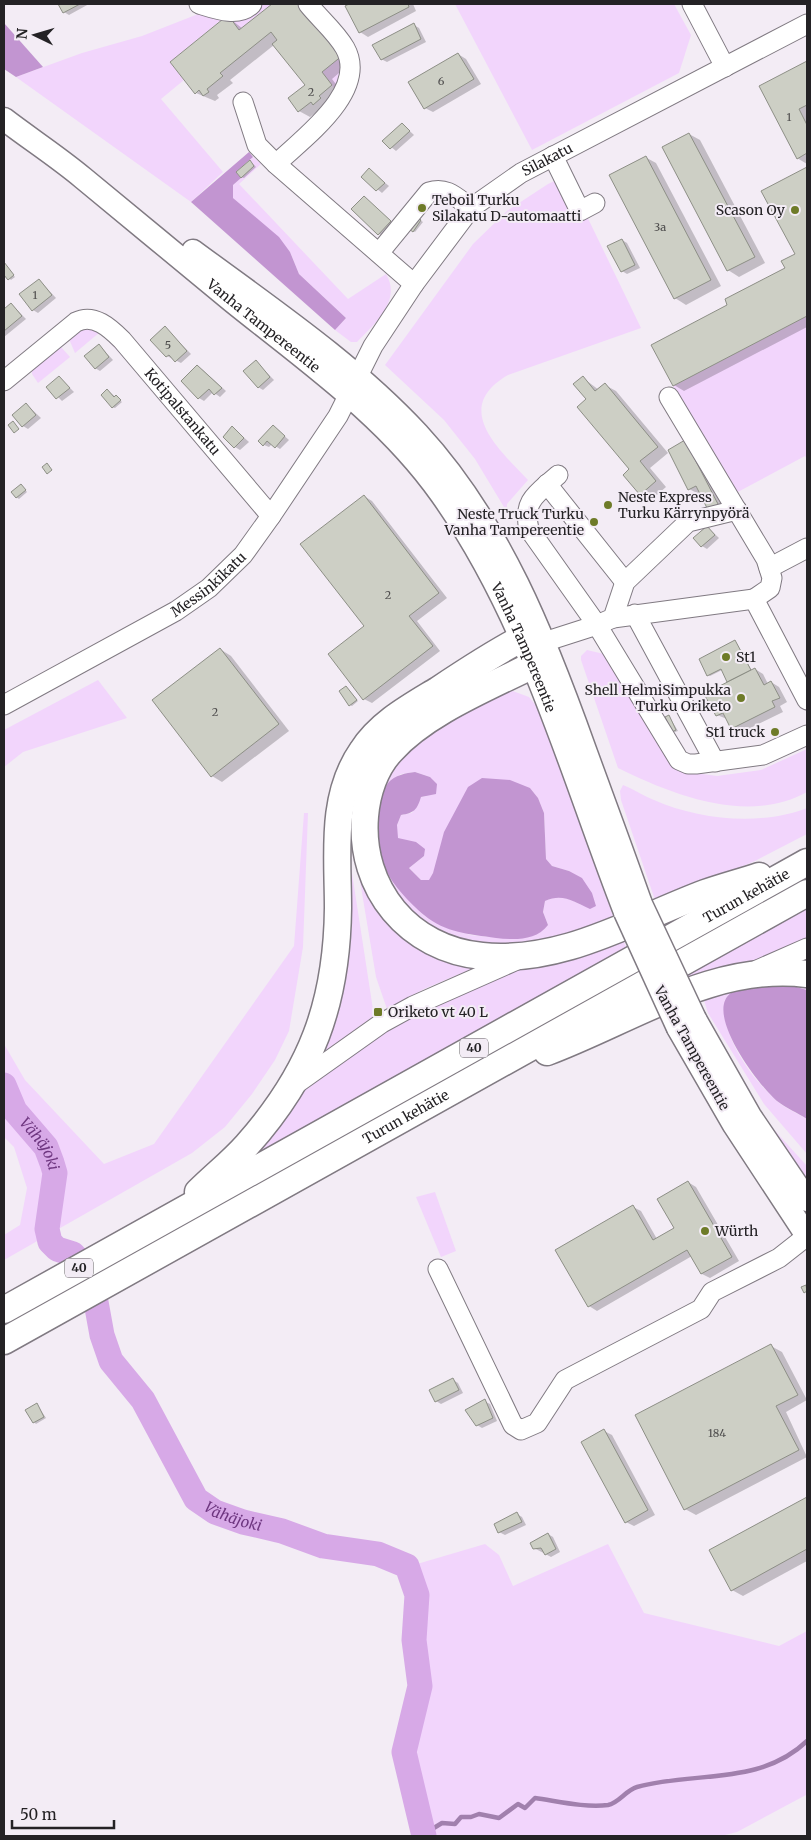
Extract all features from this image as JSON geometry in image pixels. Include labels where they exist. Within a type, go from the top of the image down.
[{"type":"highway","points":[[177,1215],[245,1147],[292,1086],[311,1050],[330,986],[336,940],[339,812],[346,783],[357,758],[374,736],[391,720],[494,653],[533,640]]},
{"type":"highway","points":[[533,665],[444,712],[403,739],[383,761],[373,780],[367,801],[365,822],[366,849],[378,887],[393,910],[414,931],[437,945],[465,953],[495,957],[528,956],[610,933],[705,893],[807,862]]},
{"type":"highway","name":"Turun kehätie","points":[[10,1306],[177,1215],[807,862]]},
{"type":"highway","name":"Turun kehätie","points":[[4,1341],[807,893]]},
{"type":"highway","points":[[471,1080],[588,1037],[649,1008],[713,984],[749,974],[807,974]]},
{"type":"main road","name":"Vanha Tampereentie","points":[[4,119],[82,177],[145,216],[281,315],[353,386],[442,495],[482,559],[508,608],[533,640],[633,908]]},
{"type":"main road","name":"Vanha Tampereentie","points":[[533,640],[533,665],[633,908],[686,1024],[734,1125],[807,1236]]},
{"type":"main road","name":"Vanha Tampereentie","points":[[686,1024],[807,1200]]},
{"type":"street","points":[[199,4],[234,12],[249,8],[252,4]]},
{"type":"street","points":[[276,164],[340,102],[350,76],[350,60],[345,47],[308,4]]},
{"type":"street","points":[[692,4],[725,67]]},
{"type":"street","name":"Silakatu","points":[[353,386],[373,346],[414,284],[471,208],[521,173],[807,24]]},
{"type":"street","points":[[243,102],[257,145],[276,164],[414,284]]},
{"type":"street","points":[[553,156],[580,211],[595,203]]},
{"type":"street","points":[[379,254],[428,192],[437,189],[448,191],[471,208]]},
{"type":"street","name":"Kotipalstankatu","points":[[4,381],[76,322],[86,320],[110,328],[271,516]]},
{"type":"street","name":"Messinkikatu","points":[[4,706],[139,633],[192,601],[228,571],[256,539],[353,386]]},
{"type":"street","points":[[533,640],[635,614],[754,598],[770,588],[772,578],[766,559],[669,397]]},
{"type":"street","points":[[625,582],[553,480],[529,501],[526,516],[529,529],[605,622],[679,760],[688,764],[763,755],[807,735]]},
{"type":"street","points":[[605,622],[625,582],[688,522],[738,510]]},
{"type":"street","points":[[769,568],[807,548]]},
{"type":"street","points":[[754,598],[807,700]]},
{"type":"street","points":[[635,614],[715,762]]},
{"type":"street","points":[[749,974],[807,948]]},
{"type":"street","points":[[292,1086],[336,1054],[405,1010],[452,987],[528,956]]},
{"type":"street","points":[[438,1269],[513,1424],[521,1430],[537,1423],[565,1380],[701,1310],[712,1292],[778,1258],[807,1236]]},
{"type":"shaded area","points":[[272,4],[239,30],[227,15],[170,62],[184,80],[161,99],[223,172],[191,202],[16,77],[82,53],[142,36],[211,9]]},
{"type":"shaded area","points":[[305,4],[346,56],[336,91],[322,72]]},
{"type":"shaded area","points":[[455,4],[674,4],[691,35],[679,73],[532,150]]},
{"type":"shaded area","points":[[4,23],[43,67],[16,77],[4,69]]},
{"type":"shaded area","points":[[249,152],[253,157],[236,172],[241,178],[233,185],[233,198],[279,237],[290,252],[299,274],[346,318],[335,330],[191,202]]},
{"type":"shaded area","points":[[253,157],[261,164],[239,184],[348,299],[386,274],[391,293],[389,302],[378,319],[357,342],[351,342],[335,330],[346,318],[299,274],[290,252],[233,198],[233,185],[254,166],[250,160]]},
{"type":"shaded area","points":[[567,175],[641,328],[508,375],[491,388],[483,401],[482,415],[486,428],[494,442],[528,480],[507,504],[507,512],[475,459],[444,420],[385,365],[473,244],[507,211],[548,184]]},
{"type":"shaded area","points":[[807,316],[807,459],[805,456],[734,494],[673,386]]},
{"type":"shaded area","points":[[82,327],[102,330],[152,388],[100,332],[75,353],[69,339]]},
{"type":"shaded area","points":[[60,346],[70,357],[38,383],[32,374],[32,368]]},
{"type":"shaded area","points":[[587,650],[604,654],[614,663],[668,761],[680,771],[717,776],[761,770],[807,749],[807,792],[784,802],[760,806],[736,806],[686,796],[662,788],[618,768],[581,660],[581,656]]},
{"type":"shaded area","points":[[98,680],[127,718],[23,752],[4,767],[4,730]]},
{"type":"shaded area","points":[[510,690],[529,697],[546,718],[615,922],[493,952],[409,921],[371,847],[384,776],[426,731]],"holes":[[[415,772],[430,777],[427,796],[421,797],[412,813],[401,815],[397,825],[397,838],[404,840],[424,856],[409,868],[421,880],[430,880],[433,873],[530,788],[538,798],[544,813],[546,859],[552,866],[569,871],[581,905],[560,897],[550,899],[545,901],[543,912],[548,925],[491,937],[470,935],[425,916],[396,885],[387,784],[401,774]]]},
{"type":"shaded area","points":[[415,772],[430,777],[437,784],[436,794],[421,797],[418,805],[412,812],[401,815],[397,825],[398,838],[416,842],[425,849],[424,856],[409,868],[421,880],[429,880],[433,873],[444,832],[468,787],[482,778],[510,780],[530,788],[538,798],[544,813],[546,859],[552,866],[569,871],[582,878],[592,893],[596,906],[590,909],[563,898],[545,901],[543,912],[548,925],[531,937],[517,939],[458,932],[432,921],[413,905],[391,879],[384,865],[380,847],[378,823],[384,790],[388,783],[397,776]]},
{"type":"shaded area","points":[[623,785],[672,807],[710,816],[750,819],[789,814],[807,808],[807,834],[755,861],[656,903],[621,800],[620,791]]},
{"type":"shaded area","points":[[304,813],[308,813],[303,947],[289,1031],[275,1060],[252,1094],[225,1127],[192,1153],[4,1260],[4,1235],[20,1225],[27,1188],[14,1147],[4,1137],[4,1044],[25,1080],[104,1164],[154,1144],[294,946]]},
{"type":"shaded area","points":[[348,847],[374,1016],[315,1059]]},
{"type":"shaded area","points":[[358,869],[476,967],[424,989],[387,1009],[376,977]]},
{"type":"shaded area","points":[[807,906],[807,940],[692,985],[687,974]]},
{"type":"shaded area","points":[[622,937],[626,947],[238,1165],[293,1101],[319,1077],[354,1050],[470,986],[517,967]]},
{"type":"shaded area","points":[[807,979],[807,990],[793,986],[724,1011],[726,1023],[735,1048],[750,1071],[777,1101],[807,1119],[807,1154],[764,1104],[708,1013],[703,997]]},
{"type":"shaded area","points":[[760,986],[793,986],[807,990],[807,1119],[781,1104],[769,1093],[748,1066],[729,1032],[724,1016],[724,1003],[734,991]]},
{"type":"shaded area","points":[[748,1101],[807,1166],[807,1179],[805,1178]]},
{"type":"shaded area","points":[[435,1192],[456,1251],[441,1257],[416,1197]]},
{"type":"shaded area","points":[[485,1544],[499,1555],[513,1586],[608,1544],[644,1613],[779,1646],[807,1631],[806,1795],[737,1832],[721,1836],[430,1836],[427,1804],[415,1753],[429,1677],[417,1564]]},
{"type":"building","points":[[58,4],[80,4],[63,13]]},
{"type":"building","points":[[272,4],[302,4],[343,55],[322,72],[332,85],[319,96],[321,98],[313,105],[311,102],[298,112],[288,98],[305,85],[272,44],[277,40],[271,32],[220,73],[223,76],[207,89],[209,92],[203,96],[199,90],[195,94],[170,62],[228,15],[239,30]]},
{"type":"building","points":[[349,4],[408,4],[409,7],[359,33],[345,6]]},
{"type":"building","points":[[414,23],[421,39],[381,60],[372,45]]},
{"type":"building","points":[[458,53],[474,79],[424,109],[408,82]]},
{"type":"building","points":[[807,61],[807,105],[799,109],[807,125],[807,153],[797,159],[759,86]]},
{"type":"building","points":[[402,123],[410,131],[390,149],[382,141]]},
{"type":"building","points":[[689,133],[755,257],[727,271],[662,147]]},
{"type":"building","points":[[646,156],[711,280],[674,299],[609,175]]},
{"type":"building","points":[[250,160],[254,166],[241,178],[236,172]]},
{"type":"building","points":[[807,167],[807,316],[673,386],[651,345],[727,305],[725,299],[785,268],[781,261],[795,254],[761,191]]},
{"type":"building","points":[[369,168],[385,183],[376,191],[361,177]]},
{"type":"building","points":[[364,196],[391,221],[378,235],[351,209]]},
{"type":"building","points":[[417,217],[421,220],[413,232],[409,229]]},
{"type":"building","points":[[622,239],[635,265],[621,272],[607,246]]},
{"type":"building","points":[[4,262],[14,275],[8,280],[4,275]]},
{"type":"building","points":[[39,279],[52,295],[32,311],[19,294]]},
{"type":"building","points":[[11,303],[22,316],[4,331],[4,309]]},
{"type":"building","points":[[165,326],[187,351],[175,362],[169,355],[166,357],[150,340]]},
{"type":"building","points":[[99,344],[109,357],[95,369],[84,356]]},
{"type":"building","points":[[256,360],[270,377],[258,388],[243,371]]},
{"type":"building","points":[[197,365],[222,388],[214,395],[209,389],[198,399],[181,381]]},
{"type":"building","points":[[59,376],[70,388],[56,399],[46,387]]},
{"type":"building","points":[[583,376],[595,391],[605,383],[658,447],[640,461],[656,481],[640,495],[623,475],[629,469],[577,407],[586,399],[573,384]]},
{"type":"building","points":[[107,389],[114,397],[116,395],[121,400],[112,408],[101,395]]},
{"type":"building","points":[[26,403],[36,415],[22,427],[12,415]]},
{"type":"building","points":[[13,421],[19,429],[14,433],[8,425]]},
{"type":"building","points":[[273,425],[285,436],[275,448],[267,441],[263,446],[258,441]]},
{"type":"building","points":[[232,426],[244,438],[234,448],[223,437]]},
{"type":"building","points":[[685,440],[719,506],[709,512],[696,486],[688,490],[668,450]]},
{"type":"building","points":[[47,463],[52,470],[47,474],[42,467]]},
{"type":"building","points":[[21,484],[26,490],[16,498],[11,492]]},
{"type":"building","points":[[364,495],[439,593],[409,616],[433,646],[363,700],[328,654],[364,626],[300,544]]},
{"type":"building","points":[[707,526],[715,535],[701,547],[693,538]]},
{"type":"building","points":[[735,640],[751,670],[727,682],[721,669],[707,676],[699,659]]},
{"type":"building","points":[[220,648],[279,724],[211,777],[152,700]]},
{"type":"building","points":[[755,668],[764,685],[771,681],[780,698],[772,701],[775,707],[731,729],[723,713],[716,716],[704,694]]},
{"type":"building","points":[[346,686],[357,700],[349,706],[339,691]]},
{"type":"building","points":[[669,715],[676,730],[672,732],[665,717]]},
{"type":"building","points":[[688,1181],[732,1257],[701,1274],[687,1250],[588,1307],[555,1250],[633,1205],[653,1240],[674,1228],[657,1199]]},
{"type":"building","points":[[806,1285],[807,1291],[804,1293],[801,1287]]},
{"type":"building","points":[[771,1344],[798,1395],[776,1406],[799,1450],[684,1510],[635,1415]]},
{"type":"building","points":[[453,1378],[459,1390],[435,1402],[429,1390]]},
{"type":"building","points":[[485,1399],[493,1418],[476,1426],[465,1410]]},
{"type":"building","points":[[37,1403],[44,1417],[33,1423],[25,1410]]},
{"type":"building","points":[[604,1429],[648,1510],[625,1523],[581,1442]]},
{"type":"building","points":[[807,1497],[807,1549],[731,1591],[709,1550]]},
{"type":"building","points":[[517,1512],[522,1522],[498,1533],[494,1524]]},
{"type":"building","points":[[548,1533],[556,1549],[545,1555],[541,1548],[533,1549],[530,1543]]},
{"type":"waterway","name":"Vähäjoki","points":[[4,1085],[15,1111],[46,1147],[55,1173],[47,1229],[50,1242],[57,1249],[73,1254],[87,1270],[92,1280],[102,1335],[111,1361],[143,1400],[196,1499],[215,1512],[243,1522],[282,1531],[323,1546],[378,1554],[407,1566],[417,1595],[414,1640],[420,1686],[404,1752],[424,1836]]},
{"type":"waterway","points":[[424,1834],[442,1823],[455,1824],[461,1817],[471,1817],[479,1814],[499,1818],[518,1804],[525,1808],[535,1798],[581,1805],[608,1805],[616,1802],[637,1787],[681,1779],[726,1775],[769,1765],[789,1755],[807,1741]]},
{"type":"place","name":"Teboil Turku Silakatu D-automaatti","points":[[422,208]]},
{"type":"place","name":"Scason Oy","points":[[795,210]]},
{"type":"place","name":"Neste Express Turku Kärrynpyörä","points":[[608,505]]},
{"type":"place","name":"Neste Truck Turku Vanha Tampereentie","points":[[594,522]]},
{"type":"place","name":"St1","points":[[726,657]]},
{"type":"place","name":"Shell HelmiSimpukka Turku Oriketo","points":[[741,698]]},
{"type":"place","name":"St1 truck","points":[[775,732]]},
{"type":"place","name":"Oriketo vt 40 L","points":[[378,1012]]},
{"type":"place","name":"Würth","points":[[705,1231]]}]
